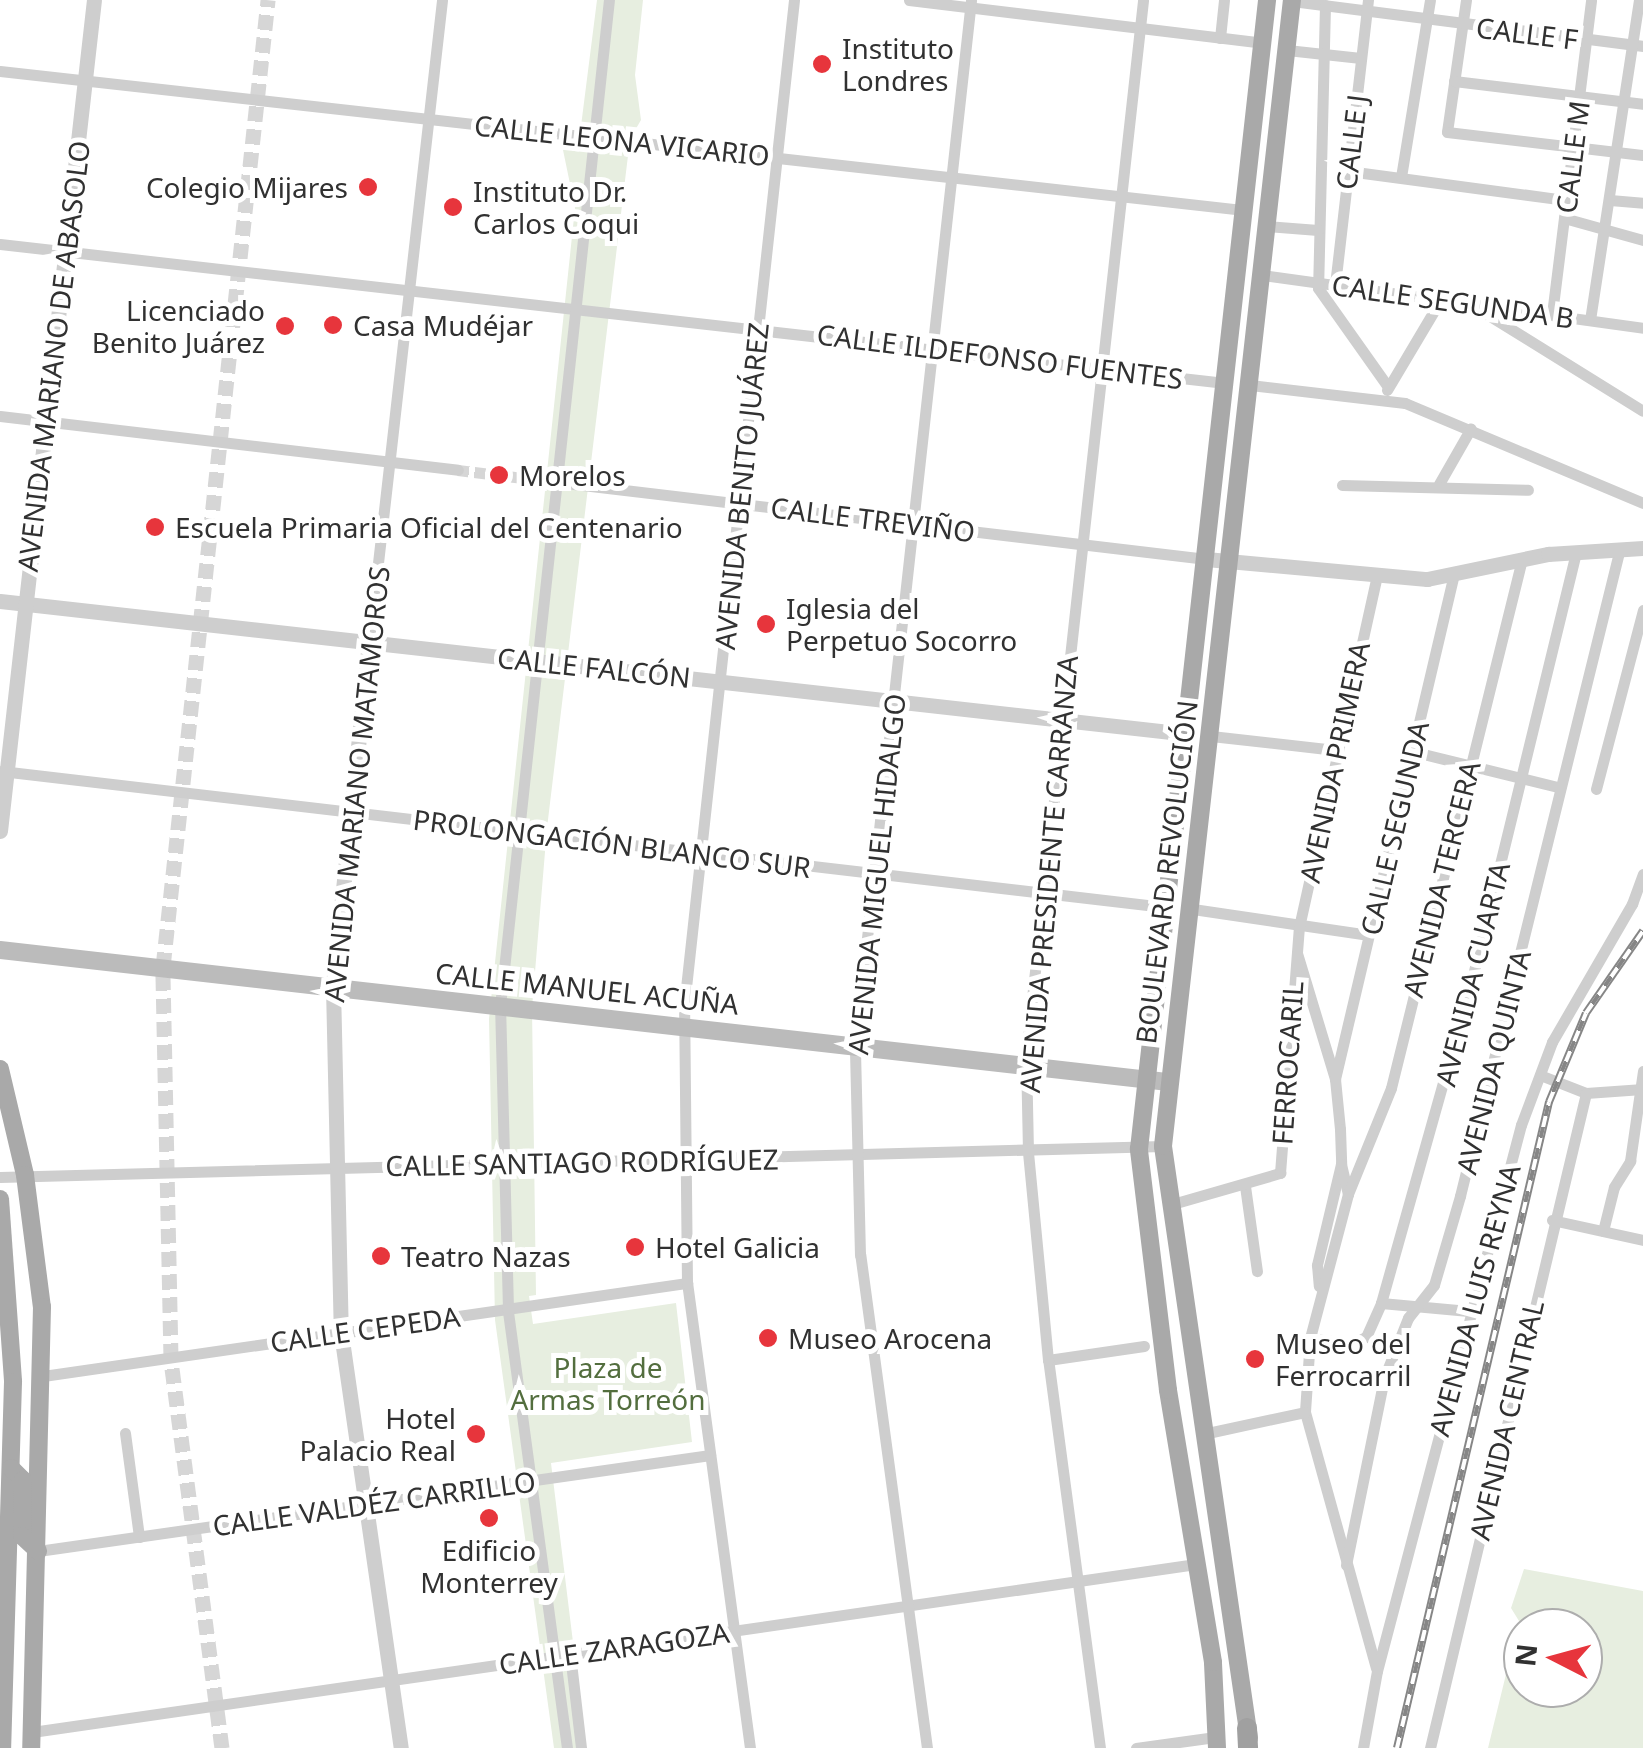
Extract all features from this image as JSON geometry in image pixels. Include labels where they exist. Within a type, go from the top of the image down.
[{"type":"main road","points":[[1220,1744],[1214,1662],[1196,1564],[1139,1149],[1266,0]]},
{"type":"main road","name":"BOULEVARD REVOLUCIÓN","points":[[1249,1741],[1163,1146],[1186,908],[1212,736],[1292,0]]},
{"type":"main road","name":"CALLE MANUEL ACUÑA","points":[[0,950],[1168,1082]]},
{"type":"main road","points":[[0,1068],[26,1176],[42,1308],[38,1551],[29,1743]]},
{"type":"main road","points":[[0,1200],[11,1468],[4,1559],[1,1738],[18,1733],[29,1743]]},
{"type":"main road","points":[[11,1468],[23,1480],[22,1536],[38,1551]]},
{"type":"street","name":"AVENIDA MARIANO DE ABASOLO","points":[[0,830],[3,771],[94,0]]},
{"type":"street","name":"AVENIDA MARIANO MATAMOROS","points":[[401,1748],[342,1333],[333,987],[442,0]]},
{"type":"street","points":[[566,1748],[508,1309],[501,1162],[500,1006],[609,0]]},
{"type":"street","name":"AVENIDA BENITO JUÁREZ","points":[[750,1748],[687,1283],[684,1027],[794,0]]},
{"type":"street","points":[[909,0],[971,3],[1262,43]]},
{"type":"street","name":"AVENIDA PRESIDENTE CARRANZA","points":[[1100,1748],[1048,1360],[1028,1151],[1026,1066],[1041,893],[1143,0]]},
{"type":"street","points":[[1220,38],[1224,0]]},
{"type":"street","name":"CALLE F","points":[[1292,0],[1367,5],[1427,21],[1638,46]]},
{"type":"street","points":[[1401,178],[1430,0]]},
{"type":"street","points":[[1466,0],[1446,128],[1452,134],[1643,155]]},
{"type":"street","name":"CALLE M","points":[[1552,314],[1591,0]]},
{"type":"street","points":[[1590,320],[1638,46],[1639,0]]},
{"type":"street","name":"AVENIDA MIGUEL HIDALGO","points":[[927,1748],[860,1256],[856,1046],[971,3]]},
{"type":"street","points":[[1325,5],[1319,282],[1385,393]]},
{"type":"street","name":"CALLE J","points":[[1335,285],[1367,5]]},
{"type":"street","points":[[1286,50],[1361,58]]},
{"type":"street","name":"CALLE LEONA VICARIO","points":[[0,70],[1244,210]]},
{"type":"street","points":[[1454,81],[1643,104]]},
{"type":"street","points":[[1348,171],[1566,200]]},
{"type":"street","points":[[1610,200],[1643,203]]},
{"type":"street","points":[[1564,218],[1643,240]]},
{"type":"street","points":[[1267,226],[1318,230]]},
{"type":"street","name":"CALLE ILDEFONSO FUENTES","points":[[0,244],[1225,383]]},
{"type":"street","name":"CALLE SEGUNDA B","points":[[1262,275],[1643,328]]},
{"type":"street","points":[[1385,393],[1441,299]]},
{"type":"street","points":[[1468,303],[1643,411]]},
{"type":"street","points":[[1250,385],[1385,393],[1643,504]]},
{"type":"street","points":[[0,416],[458,470]]},
{"type":"street","points":[[1439,484],[1471,428]]},
{"type":"street","name":"CALLE TREVIÑO","points":[[540,480],[1206,559]]},
{"type":"street","points":[[1342,485],[1439,484],[1528,490]]},
{"type":"street","name":"AVENIDA QUINTA","points":[[1346,1565],[1375,1410],[1414,1309],[1434,1284],[1460,1196],[1620,548]]},
{"type":"street","points":[[1206,559],[1377,576],[1454,578],[1522,559],[1576,551],[1643,548]]},
{"type":"street","name":"AVENIDA CUARTA","points":[[1310,1338],[1352,1344],[1366,1337],[1382,1302],[1472,979],[1576,551]]},
{"type":"street","name":"AVENIDA TERCERA","points":[[1348,1194],[1391,1088],[1522,559]]},
{"type":"street","name":"AVENIDA PRIMERA","points":[[1296,949],[1335,750],[1377,576]]},
{"type":"street","name":"CALLE SEGUNDA","points":[[1336,1079],[1410,751],[1454,578]]},
{"type":"street","name":"CALLE FALCÓN","points":[[0,602],[1187,734]]},
{"type":"street","points":[[1596,789],[1643,610]]},
{"type":"street","points":[[1212,736],[1335,750]]},
{"type":"street","points":[[1410,751],[1558,787]]},
{"type":"street","name":"PROLONGACIÓN BLANCO SUR","points":[[3,771],[1164,907]]},
{"type":"street","name":"AVENIDA LUIS REYNA","points":[[1363,1748],[1377,1671],[1469,1311],[1540,1074],[1552,1042],[1638,900],[1643,874]]},
{"type":"street","points":[[1186,908],[1369,935]]},
{"type":"street","points":[[1296,949],[1336,1079],[1341,1164],[1348,1194],[1310,1338],[1305,1412],[1377,1671]]},
{"type":"street","name":"FERROCARIL","points":[[1245,1186],[1279,1176],[1296,949]]},
{"type":"street","points":[[1290,1000],[1312,1004]]},
{"type":"street","points":[[1603,1231],[1614,1186],[1630,1161],[1643,1071]]},
{"type":"street","points":[[1540,1074],[1586,1093],[1641,1089]]},
{"type":"street","name":"AVENIDA CENTRAL","points":[[1430,1748],[1552,1220],[1586,1093]]},
{"type":"street","name":"CALLE SANTIAGO RODRÍGUEZ","points":[[0,1177],[1163,1146]]},
{"type":"street","points":[[1320,1295],[1317,1264],[1341,1164]]},
{"type":"street","points":[[1169,1205],[1245,1186],[1258,1270]]},
{"type":"street","points":[[1552,1220],[1643,1240]]},
{"type":"street","name":"CALLE CEPEDA","points":[[43,1376],[687,1283]]},
{"type":"street","points":[[1382,1302],[1414,1309],[1469,1311]]},
{"type":"street","points":[[1048,1360],[1144,1346]]},
{"type":"street","points":[[1204,1434],[1305,1412]]},
{"type":"street","points":[[125,1434],[139,1536]]},
{"type":"street","name":"CALLE VALDÉZ CARRILLO","points":[[38,1551],[710,1455]]},
{"type":"street","name":"CALLE ZARAGOZA","points":[[29,1743],[392,1680],[1196,1564]]},
{"type":"street","points":[[570,1654],[581,1748]]},
{"type":"street","points":[[1136,1748],[1220,1744]]},
{"type":"green space","name":"Plaza de Armas Torreón","points":[[597,0],[643,0],[635,75],[641,120],[630,139],[547,828],[532,1008],[536,1295],[529,1296],[533,1324],[676,1303],[692,1442],[551,1463],[586,1748],[554,1748],[495,1320],[489,1019],[575,208],[563,150],[581,126]]},
{"type":"green space","points":[[1524,1569],[1643,1591],[1643,1748],[1488,1748],[1503,1687],[1503,1708],[1603,1708],[1603,1608],[1511,1608]]},
{"type":"tunnel","points":[[222,1748],[171,1358],[163,967],[268,0]]},
{"type":"tunnel","points":[[458,470],[540,480]]},
{"type":"railway","points":[[1397,1748],[1549,1102],[1586,1013],[1643,931]]},
{"type":"place","name":"Instituto Londres","points":[[822,64]]},
{"type":"place","name":"Colegio Mijares","points":[[368,187]]},
{"type":"place","name":"Instituto Dr. Carlos Coqui","points":[[453,207]]},
{"type":"place","name":"Casa Mudéjar","points":[[333,325]]},
{"type":"place","name":"Licenciado Benito Juárez","points":[[285,326]]},
{"type":"place","name":"Morelos","points":[[499,475]]},
{"type":"place","name":"Escuela Primaria Oficial del Centenario","points":[[155,527]]},
{"type":"place","name":"Iglesia del Perpetuo Socorro","points":[[766,624]]},
{"type":"place","name":"Hotel Galicia","points":[[635,1247]]},
{"type":"place","name":"Teatro Nazas","points":[[381,1256]]},
{"type":"place","name":"Museo Arocena","points":[[768,1338]]},
{"type":"place","name":"Museo del Ferrocarril","points":[[1255,1359]]},
{"type":"place","name":"Hotel Palacio Real","points":[[476,1434]]},
{"type":"place","name":"Edificio Monterrey","points":[[489,1518]]}]
